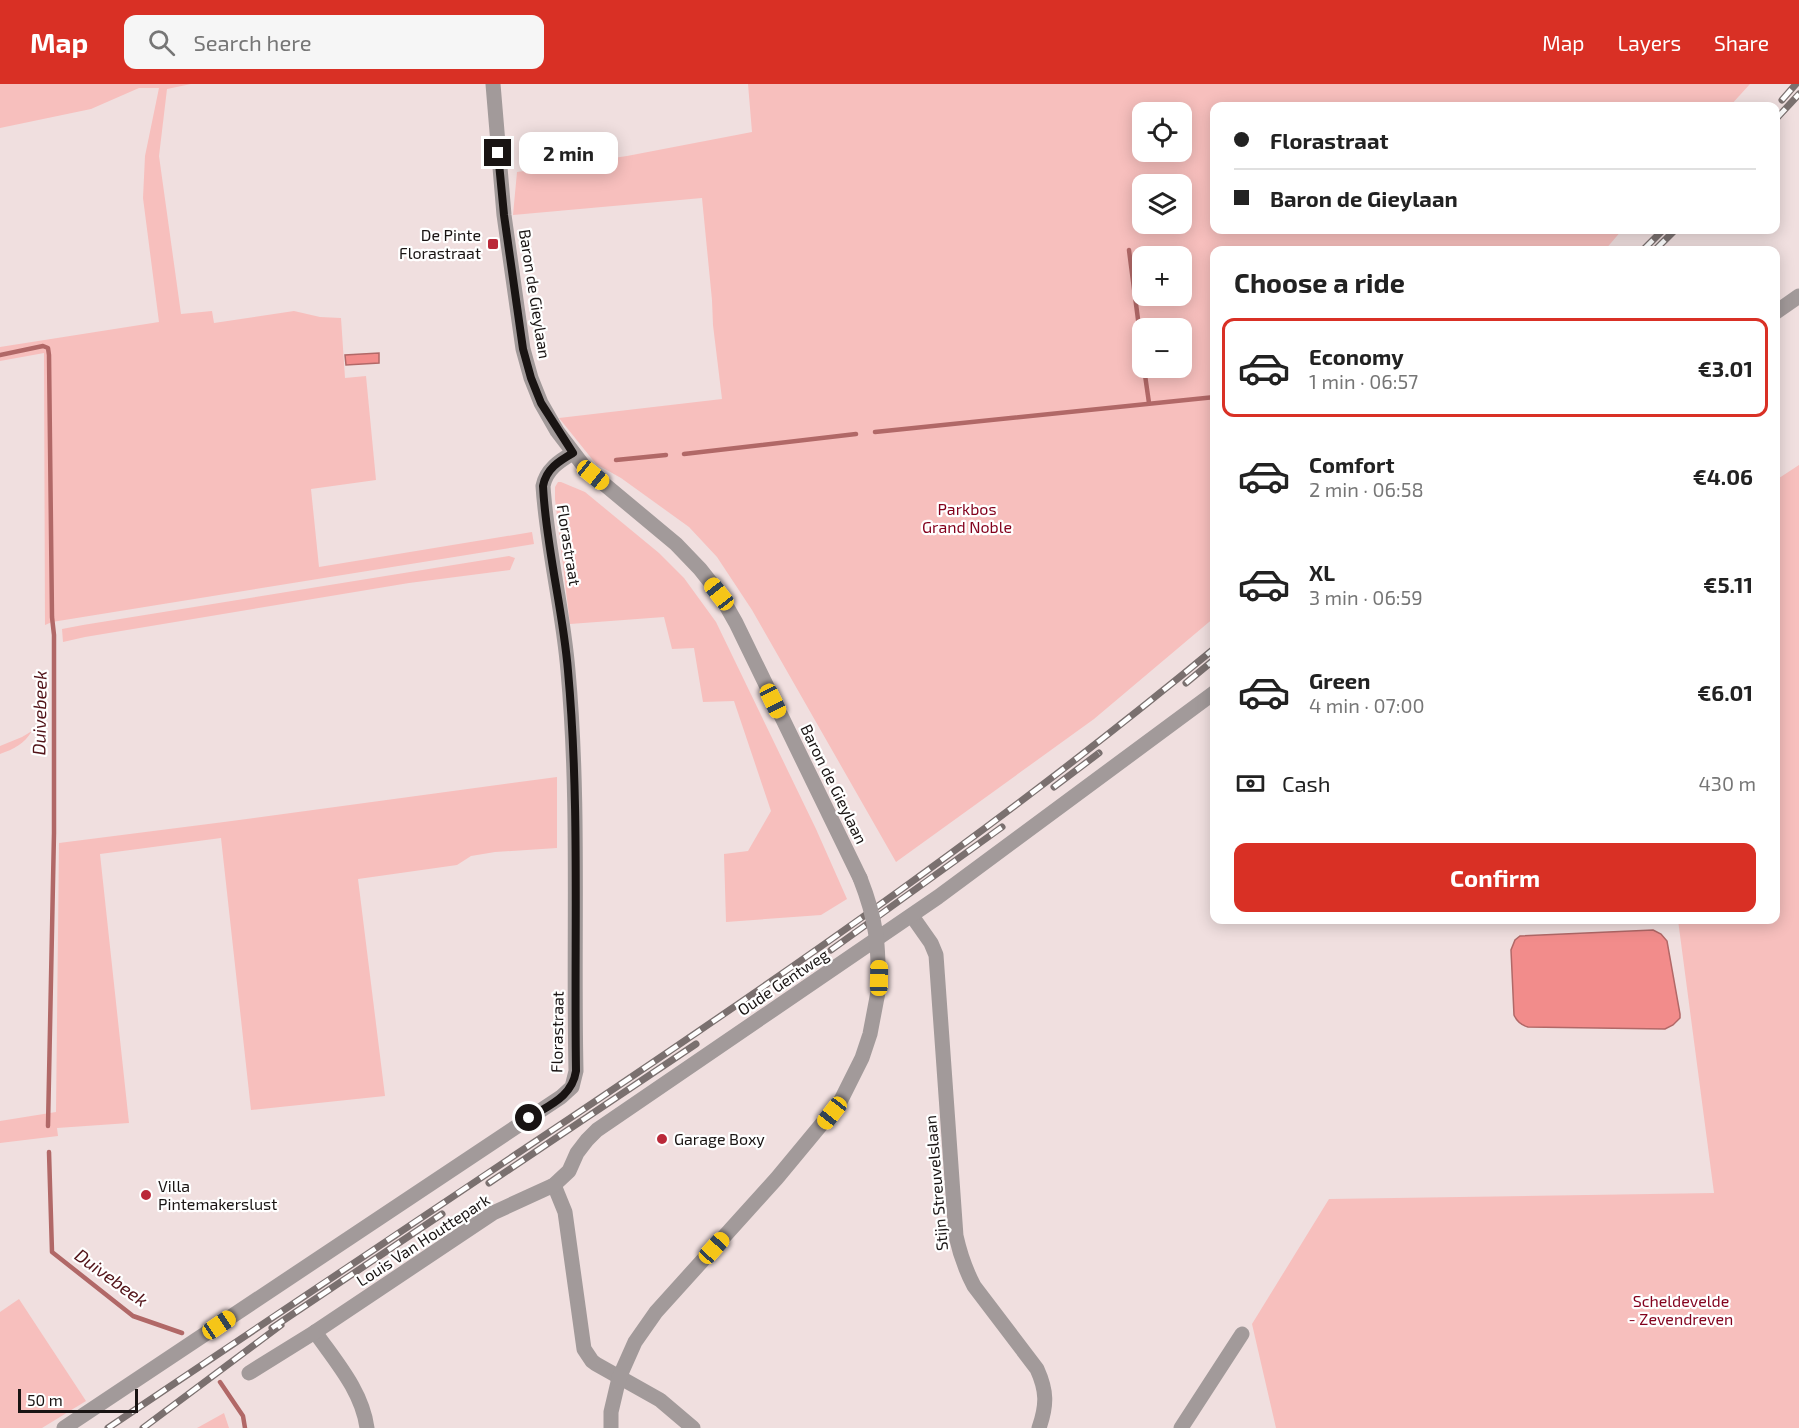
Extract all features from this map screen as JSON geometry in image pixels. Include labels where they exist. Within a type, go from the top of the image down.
[{"type":"street","name":"Baron de Gieylaan","points":[[493,84],[501,186],[523,349],[541,403],[586,469],[676,544],[700,569],[719,594],[736,623],[860,878],[869,901],[876,930],[879,965],[878,992],[872,1026],[862,1058],[840,1102],[777,1178],[656,1312],[635,1342],[619,1377],[611,1412],[611,1428]]},
{"type":"street","points":[[1780,309],[1799,296]]},
{"type":"street","name":"Florastraat","points":[[64,1428],[561,1097],[572,1087],[576,1071],[573,746],[563,624],[543,486],[551,468],[573,453]]},
{"type":"street","name":"Oude Gentweg","points":[[554,1185],[569,1171],[577,1153],[597,1130],[912,916],[1210,696]]},
{"type":"street","name":"Stijn Streuvelslaan","points":[[912,916],[931,943],[936,955],[956,1236],[960,1254],[974,1286],[1037,1369],[1044,1383],[1046,1397],[1039,1428]]},
{"type":"street","points":[[554,1185],[565,1212],[584,1349],[592,1361],[660,1400],[693,1428]]},
{"type":"street","name":"Louis Van Houttepark","points":[[249,1373],[315,1332],[493,1213],[554,1185]]},
{"type":"street","points":[[315,1332],[351,1382],[360,1401],[367,1428]]},
{"type":"street","points":[[1181,1428],[1242,1334]]},
{"type":"green space","points":[[0,84],[191,84],[167,89],[159,156],[181,314],[212,311],[214,323],[294,311],[320,317],[341,318],[345,378],[366,376],[376,480],[311,489],[319,567],[532,532],[534,544],[52,622],[45,625],[44,353],[0,361],[0,347],[159,322],[143,198],[145,156],[159,88],[139,88],[91,109],[0,128]]},
{"type":"green space","name":"Parkbos Grand Noble","points":[[748,84],[1750,84],[1734,102],[1210,102],[1210,234],[1619,234],[1608,246],[1210,246],[1210,621],[1094,719],[896,862],[752,610],[717,557],[689,527],[621,478],[596,464],[559,418],[722,399],[702,198],[513,215],[517,172],[627,156],[752,132]]},
{"type":"green space","name":"Scheldevelde - Zevendreven","points":[[1799,465],[1799,1428],[1276,1428],[1252,1324],[1329,1199],[1714,1193],[1679,924],[1780,924],[1780,477]]},
{"type":"green space","points":[[558,482],[585,492],[659,553],[684,578],[716,622],[816,829],[847,899],[821,915],[726,922],[724,854],[748,851],[771,811],[734,701],[703,702],[694,648],[672,649],[664,617],[570,624],[555,499],[555,487]]},
{"type":"green space","points":[[509,556],[515,558],[510,570],[409,583],[63,642],[62,629]]},
{"type":"green space","points":[[32,731],[18,745],[0,754],[0,746]]},
{"type":"green space","points":[[557,777],[557,848],[495,852],[471,856],[457,865],[358,879],[385,1096],[251,1110],[221,838],[100,854],[129,1123],[57,1128],[58,1136],[0,1143],[0,1121],[56,1112],[59,843]]},
{"type":"green space","points":[[19,1299],[86,1401],[42,1428],[0,1428],[0,1312]]},
{"type":"green space","points":[[224,1413],[229,1428],[197,1428]]},
{"type":"shaded area","points":[[379,353],[379,363],[346,365],[345,355]]},
{"type":"shaded area","points":[[1653,930],[1667,941],[1680,1014],[1680,1018],[1673,1025],[1665,1029],[1528,1027],[1516,1020],[1511,950],[1515,940],[1520,936]]},
{"type":"waterway","points":[[1129,250],[1138,318]]},
{"type":"waterway","name":"Duivebeek","points":[[0,355],[43,346],[48,348],[49,355],[54,635],[54,833],[48,1126]]},
{"type":"waterway","points":[[1145,378],[1149,403]]},
{"type":"waterway","points":[[875,432],[1210,398]]},
{"type":"waterway","points":[[684,454],[856,434]]},
{"type":"waterway","points":[[616,460],[666,455]]},
{"type":"waterway","name":"Duivebeek","points":[[49,1152],[52,1252],[133,1316],[182,1333]]},
{"type":"waterway","name":"Duivebeek","points":[[220,1382],[243,1416],[245,1428]]},
{"type":"railway","points":[[1782,100],[1796,84]]},
{"type":"railway","points":[[1780,115],[1799,94]]},
{"type":"railway","points":[[1647,246],[1659,234]]},
{"type":"railway","points":[[1659,246],[1671,234]]},
{"type":"railway","points":[[108,1428],[783,973],[1046,782],[1210,652]]},
{"type":"railway","points":[[1186,683],[1210,663]]},
{"type":"railway","points":[[1054,787],[1099,753]]},
{"type":"railway","points":[[831,950],[1002,827]]},
{"type":"railway","points":[[489,1183],[696,1044]]},
{"type":"railway","points":[[272,1328],[442,1214]]},
{"type":"railway","points":[[143,1428],[281,1325]]},
{"type":"place","name":"De Pinte Florastraat","points":[[493,244]]},
{"type":"place","name":"Garage Boxy","points":[[662,1139]]},
{"type":"place","name":"Villa Pintemakerslust","points":[[146,1195]]},
{"type":"route","points":[[498,153],[504,215],[523,349],[541,403],[573,453],[551,468],[543,486],[563,624],[573,746],[576,1071],[572,1087],[566,1093],[529,1118]]}]
